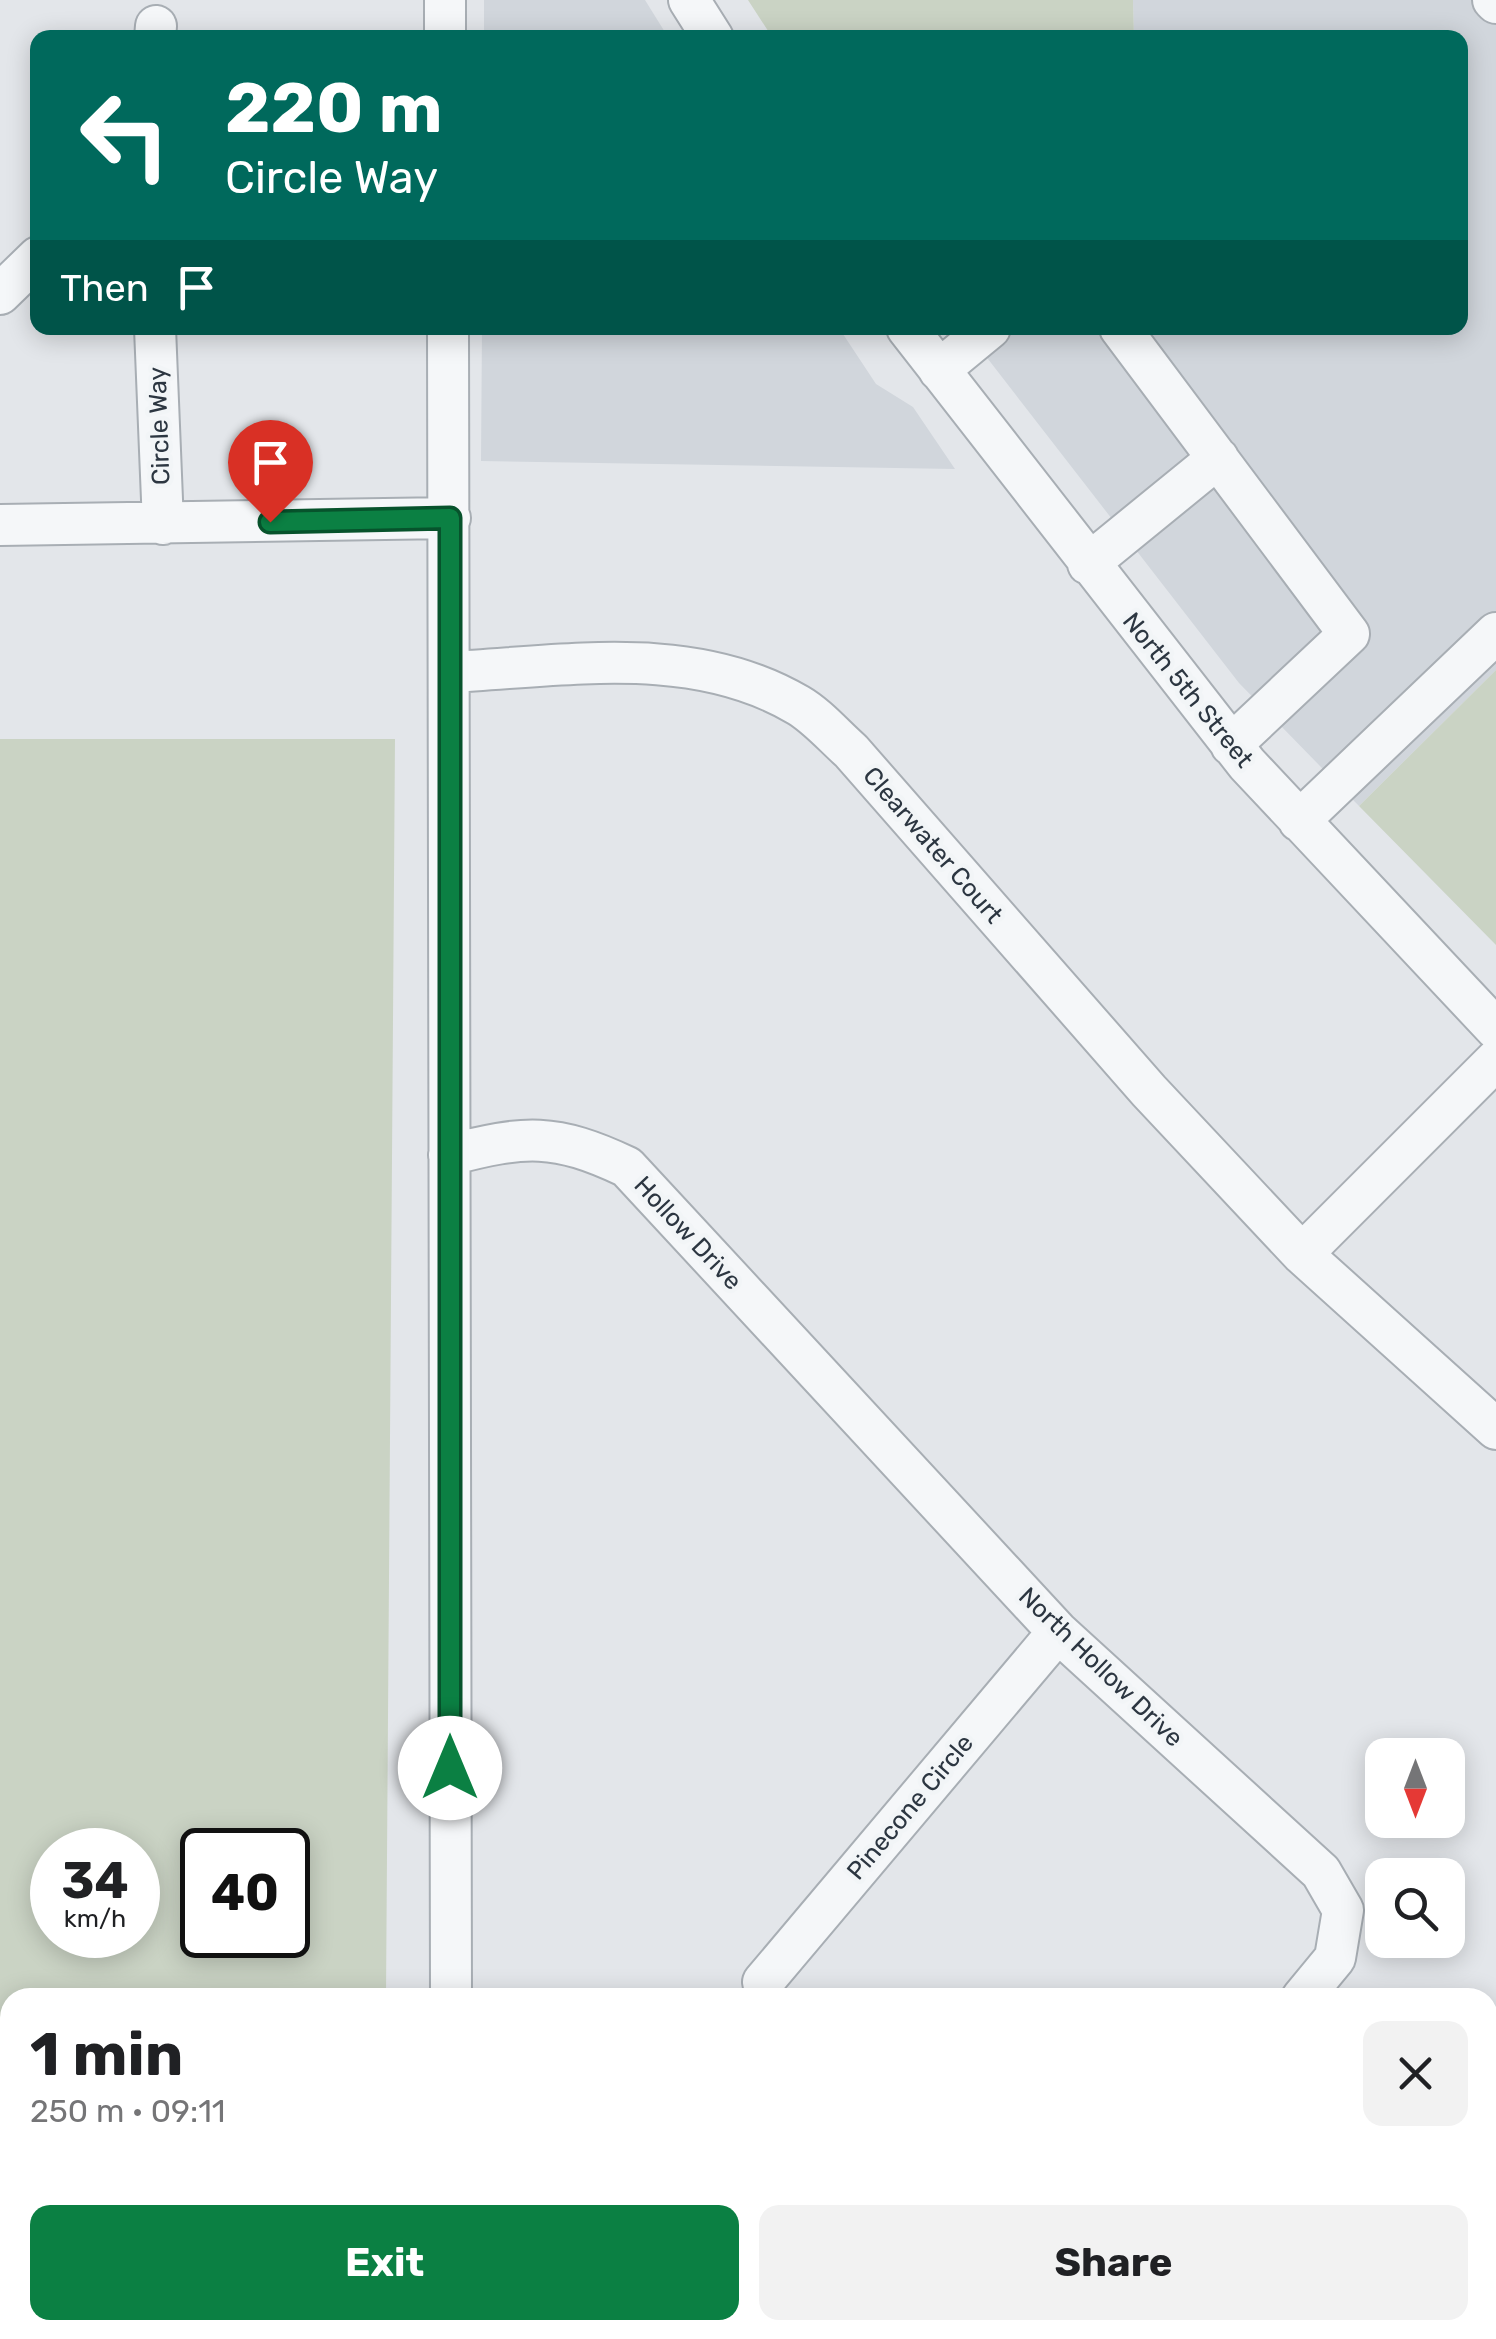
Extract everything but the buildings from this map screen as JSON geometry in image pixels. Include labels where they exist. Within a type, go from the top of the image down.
[{"type":"street","points":[[445,0],[445,30]]},
{"type":"street","points":[[690,0],[708,30]]},
{"type":"street","points":[[0,294],[30,264]]},
{"type":"street","name":"Circle Way","points":[[155,335],[162,524]]},
{"type":"street","points":[[448,335],[451,1988]]},
{"type":"street","name":"North 5th Street","points":[[912,335],[1230,744],[1496,1029]]},
{"type":"street","points":[[939,370],[982,335]]},
{"type":"street","points":[[1125,335],[1349,634],[1230,744]]},
{"type":"street","points":[[1088,564],[1218,458]]},
{"type":"street","points":[[0,524],[450,518]]},
{"type":"street","points":[[1299,821],[1496,632]]},
{"type":"street","name":"Clearwater Court","points":[[450,672],[643,663],[698,666],[756,684],[802,707],[851,751],[1149,1090],[1302,1254],[1496,1429]]},
{"type":"street","points":[[1302,1254],[1496,1060]]},
{"type":"street","name":"Hollow Drive","points":[[449,1156],[514,1138],[580,1145],[627,1168],[793,1347]]},
{"type":"street","name":"North Hollow Drive","points":[[793,1347],[1058,1632],[1321,1872],[1344,1910],[1335,1958],[1310,1988]]},
{"type":"street","name":"Pinecone Circle","points":[[763,1982],[1058,1632]]},
{"type":"shaded area","points":[[484,0],[645,0],[664,30],[484,30]]},
{"type":"shaded area","points":[[1133,0],[1496,0],[1496,670],[1359,806],[1239,683],[969,335],[1468,335],[1468,30],[1134,30]]},
{"type":"shaded area","points":[[482,335],[844,335],[876,384],[913,407],[955,469],[481,461]]},
{"type":"green space","points":[[748,0],[1133,0],[1134,30],[767,30]]},
{"type":"green space","points":[[1496,670],[1496,945],[1359,806]]},
{"type":"green space","points":[[0,739],[395,739],[386,1988],[0,1988]]},
{"type":"route","points":[[270,522],[450,518],[450,1768]]}]
